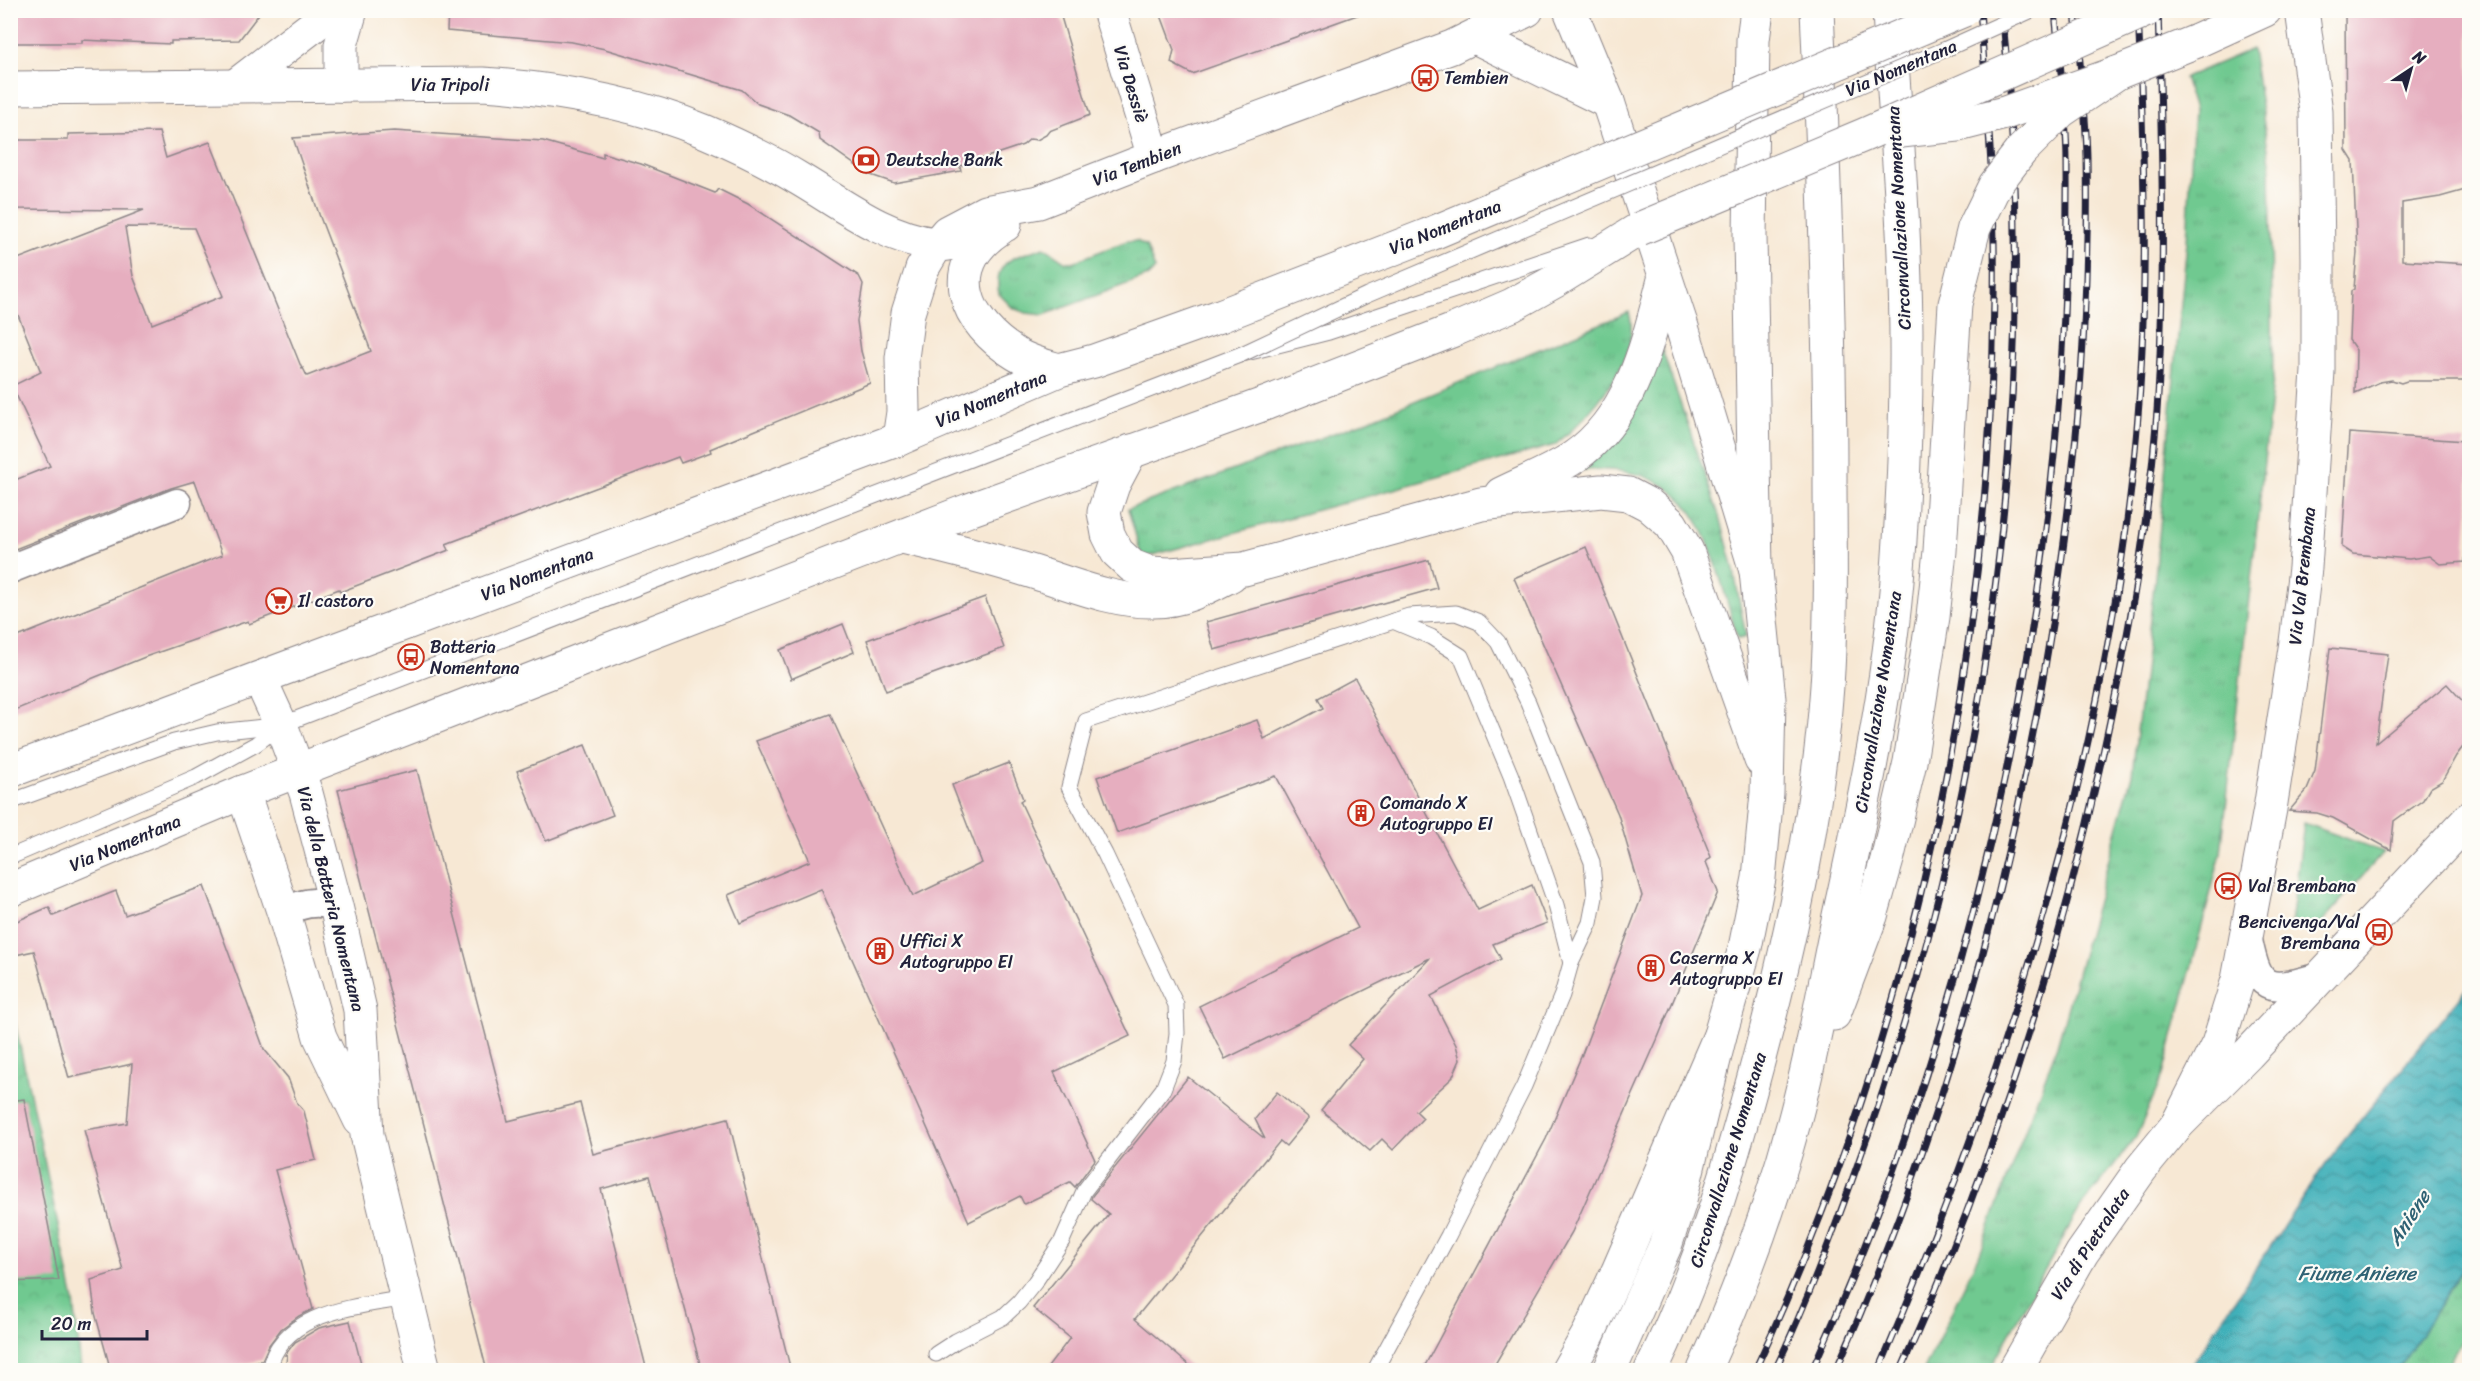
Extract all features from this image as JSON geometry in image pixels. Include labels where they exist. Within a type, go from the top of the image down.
[{"type":"main road","points":[[235,86],[334,10]]},
{"type":"main road","points":[[341,85],[341,45],[351,10]]},
{"type":"main road","name":"Via Dessiè","points":[[1109,10],[1154,157]]},
{"type":"main road","name":"Via Tembien","points":[[899,439],[903,412],[903,348],[915,287],[937,244],[947,232],[985,212],[1039,202],[1475,37],[1527,10]]},
{"type":"main road","points":[[1570,10],[1608,102],[1665,276],[1756,571]]},
{"type":"main road","points":[[1611,1371],[1665,1246],[1679,1204],[1754,908],[1766,818],[1769,699],[1756,571],[1750,236],[1753,40],[1757,10]]},
{"type":"main road","name":"Circonvallazione Nomentana","points":[[1651,1371],[1698,1262],[1741,1128],[1786,952],[1803,873],[1820,763],[1829,641],[1830,433],[1825,190],[1818,10]]},
{"type":"main road","name":"Circonvallazione Nomentana","points":[[1704,1371],[1754,1248],[1795,1120],[1867,781],[1887,661],[1900,542],[1905,380],[1904,256],[1889,10]]},
{"type":"main road","name":"Via Nomentana","points":[[10,771],[899,439],[1059,370],[1094,361],[1220,315],[1428,235],[1964,10]]},
{"type":"main road","name":"Via Nomentana","points":[[10,890],[243,792],[902,537],[1131,451],[1267,403],[1489,316],[1566,275],[1639,228],[1864,135],[2147,10]]},
{"type":"main road","name":"Via Nomentana","points":[[1864,135],[1937,128],[1979,120],[2117,73],[2265,10]]},
{"type":"main road","name":"Via Val Brembana","points":[[2177,1125],[2224,1030],[2238,980],[2262,852],[2296,642],[2306,557],[2319,372],[2317,141],[2313,81],[2302,10]]},
{"type":"main road","points":[[1475,37],[1608,102]]},
{"type":"main road","points":[[1795,1120],[1871,916],[1910,762],[1933,617],[1940,550],[1954,319],[1974,228],[1985,203],[2006,168],[2021,151],[2061,111],[2117,73]]},
{"type":"main road","name":"Via Tripoli","points":[[10,88],[483,84],[575,94],[680,121],[731,143],[801,180],[860,217],[900,236],[937,244],[971,238],[1005,225]]},
{"type":"main road","points":[[1039,202],[986,237],[972,255],[965,274],[964,286],[966,298],[980,323],[1001,344],[1018,355],[1059,370]]},
{"type":"main road","name":"Via Tripoli","points":[[860,217],[886,246],[915,287]]},
{"type":"main road","points":[[1481,504],[1560,466],[1587,447],[1605,429],[1634,378],[1665,276]]},
{"type":"main road","points":[[1131,451],[1113,485],[1104,512],[1108,534],[1123,559],[1132,566],[1150,573],[1244,569],[1481,504],[1608,492],[1635,497],[1660,513],[1671,524],[1688,550],[1767,779]]},
{"type":"main road","points":[[902,537],[977,555],[1085,588],[1137,600],[1155,601],[1192,596],[1244,569]]},
{"type":"main road","name":"Via della Batteria Nomentana","points":[[260,679],[281,725],[312,812],[336,906],[360,1010],[367,1135],[424,1371]]},
{"type":"main road","name":"Via della Batteria Nomentana","points":[[243,792],[284,914],[320,1037],[367,1135]]},
{"type":"main road","points":[[2177,1125],[2469,818]]},
{"type":"main road","points":[[1568,1371],[1618,1271],[1720,1035]]},
{"type":"main road","name":"Via di Pietralata","points":[[2015,1371],[2060,1289],[2108,1214],[2177,1125]]},
{"type":"street","points":[[10,569],[177,503]]},
{"type":"street","points":[[284,914],[296,906],[310,902],[336,906]]},
{"type":"street","points":[[2247,933],[2256,972],[2269,985],[2287,987],[2320,977]]},
{"type":"lane","name":"Via Nomentana","points":[[10,802],[174,742],[226,730],[281,725],[1242,354],[1367,295],[1947,49],[2032,10]]},
{"type":"lane","name":"Via Nomentana","points":[[1242,354],[1329,332],[1639,228]]},
{"type":"lane","points":[[936,1354],[1003,1317],[1025,1296],[1062,1241],[1084,1191],[1163,1089],[1174,1061],[1177,1033],[1176,1005],[1105,854],[1069,787],[1086,721],[1409,616],[1456,613],[1479,622],[1498,642],[1528,702],[1592,861],[1595,897],[1590,923],[1571,963],[1562,995],[1524,1086],[1448,1236],[1375,1371]]},
{"type":"lane","points":[[1393,621],[1431,637],[1461,656],[1511,776],[1556,905],[1571,963]]},
{"type":"lane","name":"Via Nomentana","points":[[10,857],[196,777],[256,744],[281,725]]},
{"type":"lane","points":[[269,1371],[272,1358],[281,1343],[306,1323],[333,1311],[406,1298]]},
{"type":"green space","points":[[2252,49],[2270,162],[2273,379],[2221,853],[2163,1075],[2136,1137],[2080,1208],[1989,1370],[1924,1370],[1978,1256],[2057,1046],[2132,775],[2156,568],[2187,241],[2194,110],[2184,78]]},
{"type":"green space","points":[[1127,241],[1137,241],[1146,246],[1155,269],[1148,276],[1044,315],[1026,313],[1013,308],[999,294],[999,273],[1003,266],[1016,257],[1044,247],[1066,262],[1073,262]]},
{"type":"green space","points":[[1629,312],[1631,330],[1628,348],[1610,386],[1597,403],[1555,445],[1142,558],[1128,509],[1364,422]]},
{"type":"green space","points":[[1662,350],[1722,524],[1733,566],[1746,637],[1738,639],[1719,572],[1708,543],[1695,517],[1678,496],[1654,480],[1623,471],[1583,470],[1644,394]]},
{"type":"green space","points":[[2304,823],[2384,852],[2314,931],[2291,924]]},
{"type":"green space","points":[[10,999],[74,1301],[81,1370],[11,1370]]},
{"type":"green space","points":[[2469,1260],[2469,1328],[2444,1370],[2397,1370]]},
{"type":"water","name":"Fiume Aniene","points":[[2469,985],[2469,1260],[2397,1370],[2188,1370],[2325,1164]]},
{"type":"building","points":[[10,10],[262,10],[239,40],[171,41],[171,44],[82,40],[82,43],[10,43]]},
{"type":"building","points":[[448,10],[1059,10],[1090,115],[1049,131],[1037,140],[1030,139],[1023,145],[960,166],[961,171],[894,183],[868,174],[820,140],[819,133],[789,115],[758,104],[742,90],[605,49],[572,42],[447,31]]},
{"type":"building","points":[[1159,10],[1359,10],[1360,14],[1192,74],[1171,63],[1174,50]]},
{"type":"building","points":[[2345,10],[2469,10],[2469,189],[2440,197],[2402,203],[2402,260],[2469,264],[2469,381],[2407,381],[2401,383],[2392,380],[2380,382],[2355,393],[2356,350],[2349,340],[2351,291],[2354,289],[2357,252],[2353,161],[2346,150]]},
{"type":"building","points":[[394,131],[543,141],[603,158],[603,153],[641,164],[715,193],[718,189],[748,204],[859,276],[863,284],[857,321],[861,351],[870,383],[710,449],[711,452],[681,463],[678,457],[446,544],[449,550],[340,592],[339,589],[249,624],[248,621],[145,657],[10,712],[10,640],[222,555],[195,481],[171,488],[10,551],[10,482],[50,466],[12,386],[41,372],[10,295],[10,262],[144,210],[10,209],[10,140],[68,140],[68,134],[159,132],[166,158],[210,142],[302,369],[307,376],[371,351],[320,217],[293,138]],"holes":[[[125,227],[194,228],[223,296],[152,324],[133,276]]]},
{"type":"building","points":[[2349,433],[2465,441],[2463,448],[2469,448],[2469,501],[2465,562],[2440,564],[2429,556],[2409,559],[2353,554],[2342,547]]},
{"type":"building","name":"Caserma X Autogruppo EI","points":[[1586,547],[1711,857],[1706,862],[1718,892],[1657,1040],[1572,1232],[1491,1371],[1422,1371],[1546,1139],[1581,1057],[1642,896],[1618,814],[1514,578]]},
{"type":"building","points":[[1429,560],[1437,588],[1214,650],[1206,622]]},
{"type":"building","points":[[985,597],[1004,648],[886,691],[867,640]]},
{"type":"building","points":[[843,624],[854,652],[791,679],[780,650]]},
{"type":"building","points":[[2330,648],[2388,654],[2376,743],[2447,684],[2469,708],[2469,739],[2442,781],[2430,788],[2423,800],[2394,821],[2391,850],[2333,818],[2317,813],[2289,811],[2307,790],[2315,771]]},
{"type":"building","points":[[1355,678],[1478,910],[1532,885],[1547,923],[1493,944],[1501,959],[1431,996],[1456,1045],[1460,1060],[1452,1078],[1416,1111],[1423,1118],[1393,1150],[1382,1139],[1370,1151],[1321,1110],[1363,1059],[1348,1045],[1430,958],[1225,1059],[1199,1006],[1358,928],[1276,776],[1117,833],[1097,777],[1257,720],[1264,739],[1323,708],[1318,698]]},
{"type":"building","points":[[830,714],[913,896],[982,863],[952,785],[1009,763],[1023,799],[1020,801],[1130,1036],[1054,1072],[1095,1160],[1075,1187],[1070,1182],[1024,1204],[1020,1196],[969,1222],[821,889],[740,923],[728,895],[810,861],[756,741]]},
{"type":"building","points":[[585,745],[613,815],[546,841],[517,771]]},
{"type":"building","points":[[417,770],[508,1121],[580,1103],[593,1154],[728,1118],[791,1371],[702,1371],[649,1176],[601,1189],[647,1371],[487,1371],[338,790]]},
{"type":"building","points":[[204,886],[264,1049],[288,1078],[297,1103],[304,1111],[316,1160],[275,1170],[313,1309],[281,1329],[269,1345],[262,1360],[213,1371],[111,1371],[95,1313],[91,1280],[123,1270],[84,1130],[127,1123],[132,1064],[69,1078],[34,951],[15,955],[10,924],[49,907],[53,916],[116,891],[125,915]]},
{"type":"building","points":[[1188,1077],[1265,1139],[1255,1119],[1277,1092],[1309,1118],[1286,1146],[1280,1141],[1135,1319],[1196,1371],[1045,1371],[1070,1338],[1033,1308],[1109,1214],[1091,1199],[1092,1196]]},
{"type":"building","points":[[24,1099],[59,1280],[10,1282],[10,1101]]},
{"type":"building","points":[[350,1321],[363,1371],[285,1371],[287,1355],[285,1355],[295,1342],[319,1328]]},
{"type":"railway","points":[[1755,1370],[1810,1243],[1858,1113],[1898,981],[1932,847],[1958,711],[1977,574],[1989,436],[1994,297],[1992,190],[1980,10]]},
{"type":"railway","points":[[1775,1370],[1838,1220],[1902,1031],[1940,889],[1971,744],[1994,598],[2009,450],[2015,303],[2013,156],[2002,10]]},
{"type":"railway","points":[[1812,1370],[1872,1228],[1924,1082],[1968,933],[2004,781],[2032,627],[2052,473],[2064,318],[2067,145],[2055,10]]},
{"type":"railway","points":[[1836,1370],[1905,1200],[1963,1025],[2009,847],[2045,667],[2072,477],[2086,285],[2086,139],[2075,10]]},
{"type":"railway","points":[[1879,1370],[1964,1157],[2002,1048],[2037,938],[2068,827],[2094,715],[2115,602],[2131,488],[2141,369],[2144,190],[2138,10]]},
{"type":"railway","points":[[1901,1370],[1964,1218],[2020,1062],[2087,824],[2122,661],[2149,495],[2160,361],[2162,210],[2158,10]]},
{"type":"place","name":"Tembien","points":[[1425,78]]},
{"type":"place","name":"Deutsche Bank","points":[[866,160]]},
{"type":"place","name":"Il castoro","points":[[279,601]]},
{"type":"place","name":"Batteria Nomentana","points":[[411,657]]},
{"type":"place","name":"Comando X Autogruppo EI","points":[[1361,813]]},
{"type":"place","name":"Val Brembana","points":[[2228,886]]},
{"type":"place","name":"Bencivenga/Val Brembana","points":[[2379,932]]},
{"type":"place","name":"Uffici X Autogruppo EI","points":[[880,951]]},
{"type":"place","name":"Caserma X Autogruppo EI","points":[[1651,968]]},
{"type":"water label","name":"Aniene","points":[[2409,1218]]}]
